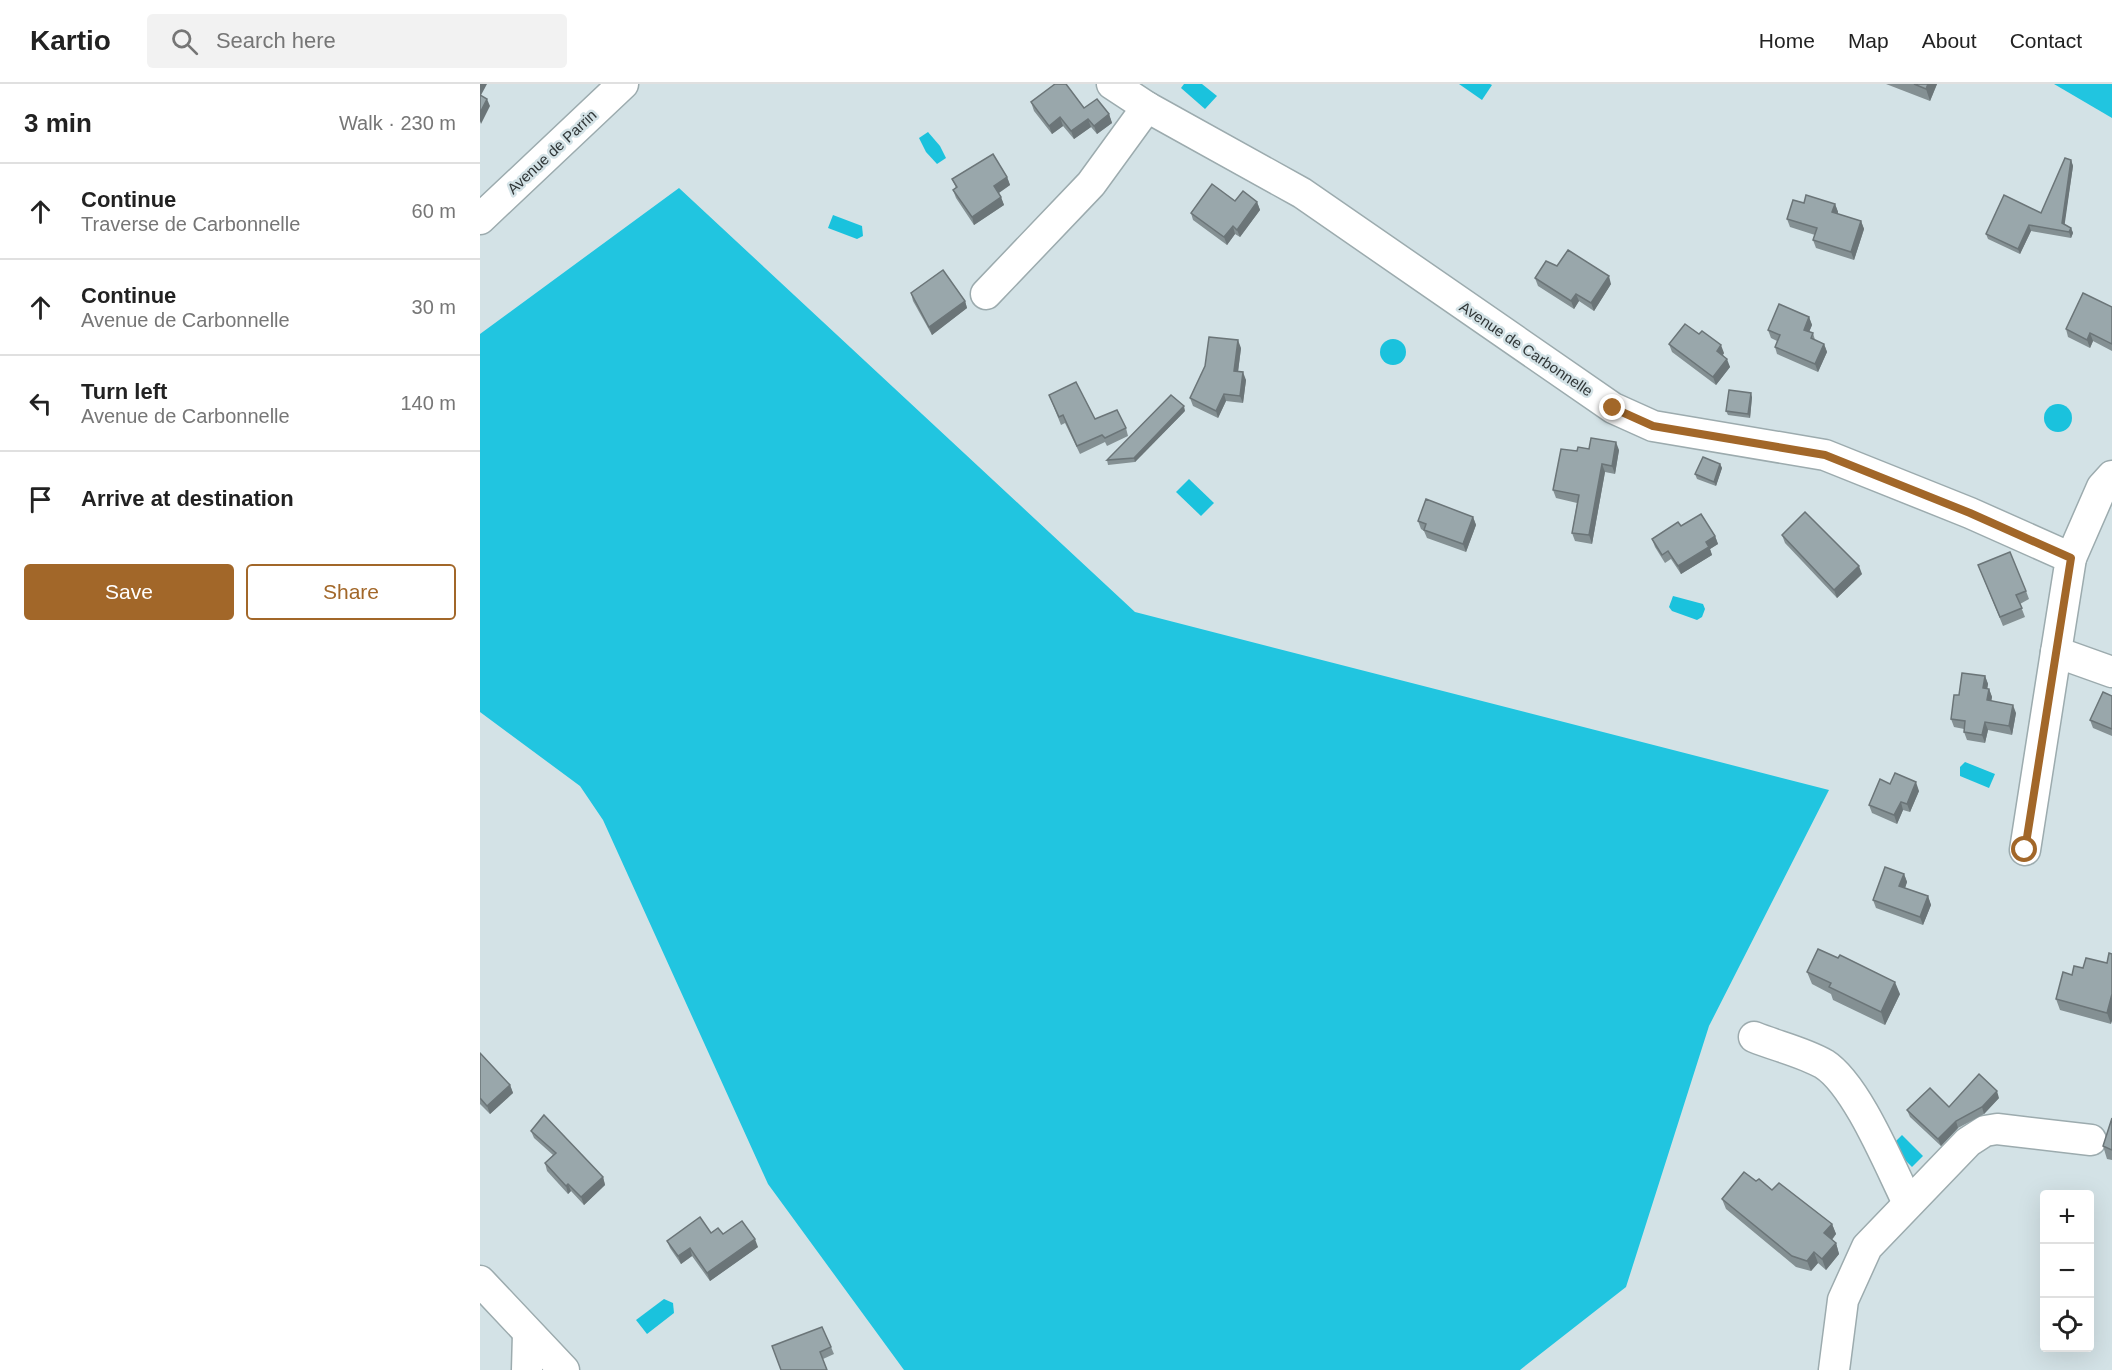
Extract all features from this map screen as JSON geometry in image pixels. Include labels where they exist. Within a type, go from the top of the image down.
[{"type":"street","name":"Avenue de Parrin","points":[[480,219],[623,84]]},
{"type":"street","points":[[986,294],[1091,184],[1126,92]]},
{"type":"street","name":"Avenue de Carbonnelle","points":[[1126,92],[1302,194],[1595,396],[1632,418],[1653,426],[1825,455],[1970,513],[2071,558]]},
{"type":"street","points":[[2025,850],[2071,558],[2102,487],[2112,476]]},
{"type":"street","points":[[2056,652],[2112,672]]},
{"type":"street","points":[[1754,1037],[1811,1058],[1839,1077],[1860,1108],[1908,1203]]},
{"type":"street","points":[[1834,1370],[1843,1300],[1867,1247],[1968,1142],[1985,1131],[1997,1129],[2091,1140]]},
{"type":"street","points":[[480,1281],[564,1370]]},
{"type":"street","points":[[527,1370],[528,1334]]},
{"type":"shaded area","points":[[1184,84],[1202,84],[1217,96],[1205,109],[1181,88]]},
{"type":"shaded area","points":[[1459,84],[1490,84],[1492,85],[1482,100]]},
{"type":"shaded area","points":[[2054,84],[2112,84],[2112,118]]},
{"type":"shaded area","points":[[928,132],[940,146],[946,158],[937,164],[926,152],[919,138]]},
{"type":"shaded area","points":[[679,188],[1135,612],[1829,790],[1709,1026],[1626,1287],[1520,1370],[904,1370],[768,1184],[603,820],[580,786],[480,712],[480,334]]},
{"type":"shaded area","points":[[833,215],[862,226],[863,236],[857,239],[828,228]]},
{"type":"shaded area","points":[[1393,339],[1402,343],[1406,352],[1402,361],[1393,365],[1384,361],[1380,352],[1384,343]]},
{"type":"shaded area","points":[[2058,404],[2068,408],[2072,418],[2068,428],[2058,432],[2048,428],[2044,418],[2048,408]]},
{"type":"shaded area","points":[[1189,479],[1214,503],[1201,516],[1176,492]]},
{"type":"shaded area","points":[[1673,596],[1703,604],[1705,609],[1702,617],[1697,620],[1672,611],[1669,607]]},
{"type":"shaded area","points":[[1965,762],[1995,774],[1989,788],[1960,776],[1960,767]]},
{"type":"shaded area","points":[[1902,1135],[1923,1156],[1912,1167],[1891,1146]]},
{"type":"shaded area","points":[[664,1299],[673,1303],[674,1313],[647,1334],[636,1320]]},
{"type":"building","points":[[1055,84],[1066,84],[1084,108],[1097,99],[1109,114],[1094,126],[1088,119],[1071,131],[1060,117],[1049,126],[1031,102]]},
{"type":"building","points":[[1914,84],[1928,84],[1926,89]]},
{"type":"building","points":[[480,95],[487,99],[480,113]]},
{"type":"building","points":[[993,154],[1007,177],[994,186],[1001,197],[972,217],[953,190],[957,187],[952,179]]},
{"type":"building","points":[[2065,158],[2071,160],[2062,223],[2071,228],[2069,232],[2029,225],[2018,249],[1986,234],[2004,195],[2041,213]]},
{"type":"building","points":[[1212,184],[1235,201],[1243,191],[1257,202],[1237,230],[1233,226],[1224,237],[1191,213]]},
{"type":"building","points":[[1806,195],[1835,204],[1832,212],[1861,221],[1851,252],[1813,240],[1817,228],[1787,219],[1793,200],[1804,203]]},
{"type":"building","points":[[1568,250],[1609,276],[1591,303],[1576,294],[1571,301],[1535,278],[1546,261],[1557,266]]},
{"type":"building","points":[[943,270],[965,301],[929,327],[911,293]]},
{"type":"building","points":[[2083,293],[2112,307],[2112,344],[2090,333],[2087,340],[2066,329]]},
{"type":"building","points":[[1779,304],[1809,317],[1804,330],[1813,333],[1811,338],[1824,344],[1815,364],[1775,347],[1780,335],[1768,330]]},
{"type":"building","points":[[1685,324],[1699,334],[1702,331],[1721,345],[1717,351],[1727,359],[1713,377],[1669,344]]},
{"type":"building","points":[[1209,337],[1238,340],[1234,371],[1243,372],[1240,396],[1224,394],[1216,411],[1190,398],[1205,366]]},
{"type":"building","points":[[1076,382],[1095,419],[1117,410],[1126,428],[1105,438],[1102,435],[1077,446],[1063,415],[1059,417],[1049,395]]},
{"type":"building","points":[[1729,390],[1751,393],[1748,414],[1726,411]]},
{"type":"building","points":[[1171,395],[1184,406],[1134,458],[1107,460]]},
{"type":"building","points":[[1591,438],[1616,442],[1612,466],[1602,464],[1589,535],[1572,533],[1579,495],[1553,490],[1561,449],[1577,451],[1578,447],[1589,449]]},
{"type":"building","points":[[1703,457],[1720,464],[1714,482],[1695,474]]},
{"type":"building","points":[[1426,499],[1473,517],[1463,544],[1424,530],[1426,524],[1418,521]]},
{"type":"building","points":[[1805,512],[1859,566],[1834,590],[1782,535]]},
{"type":"building","points":[[1701,514],[1715,536],[1706,542],[1709,547],[1678,566],[1668,551],[1662,555],[1652,539],[1678,522],[1681,526]]},
{"type":"building","points":[[2010,552],[2026,591],[2016,595],[2022,608],[2000,617],[1978,565]]},
{"type":"building","points":[[1962,673],[1985,676],[1983,688],[1989,689],[1987,700],[2013,705],[2009,726],[1985,722],[1982,735],[1964,732],[1965,721],[1951,719],[1954,695],[1959,695]]},
{"type":"building","points":[[2103,692],[2112,696],[2112,729],[2090,720]]},
{"type":"building","points":[[1895,773],[1916,782],[1907,804],[1901,802],[1894,815],[1869,805],[1880,779],[1890,784]]},
{"type":"building","points":[[1885,867],[1904,874],[1899,886],[1928,896],[1920,917],[1873,900]]},
{"type":"building","points":[[1818,949],[1838,958],[1840,955],[1895,982],[1881,1012],[1829,987],[1831,983],[1807,972]]},
{"type":"building","points":[[2109,953],[2112,954],[2112,994],[2107,1013],[2056,999],[2063,972],[2072,975],[2074,966],[2083,968],[2086,958],[2107,963]]},
{"type":"building","points":[[480,1053],[510,1085],[487,1106],[480,1098]]},
{"type":"building","points":[[1979,1074],[1997,1091],[1982,1107],[1956,1121],[1938,1139],[1907,1110],[1930,1088],[1949,1107]]},
{"type":"building","points":[[544,1115],[603,1177],[581,1197],[568,1184],[566,1186],[545,1163],[556,1153],[531,1131]]},
{"type":"building","points":[[2112,1118],[2112,1150],[2103,1146]]},
{"type":"building","points":[[1744,1172],[1756,1181],[1759,1179],[1772,1190],[1779,1183],[1832,1224],[1824,1233],[1836,1243],[1822,1259],[1814,1252],[1807,1261],[1792,1256],[1722,1199]]},
{"type":"building","points":[[700,1217],[711,1233],[718,1228],[723,1234],[742,1221],[755,1239],[707,1273],[690,1248],[678,1256],[667,1241]]},
{"type":"building","points":[[822,1327],[831,1347],[820,1352],[827,1370],[781,1370],[772,1346]]},
{"type":"route","points":[[1613,408],[1653,426],[1825,455],[1970,513],[2071,558],[2025,850]]}]
